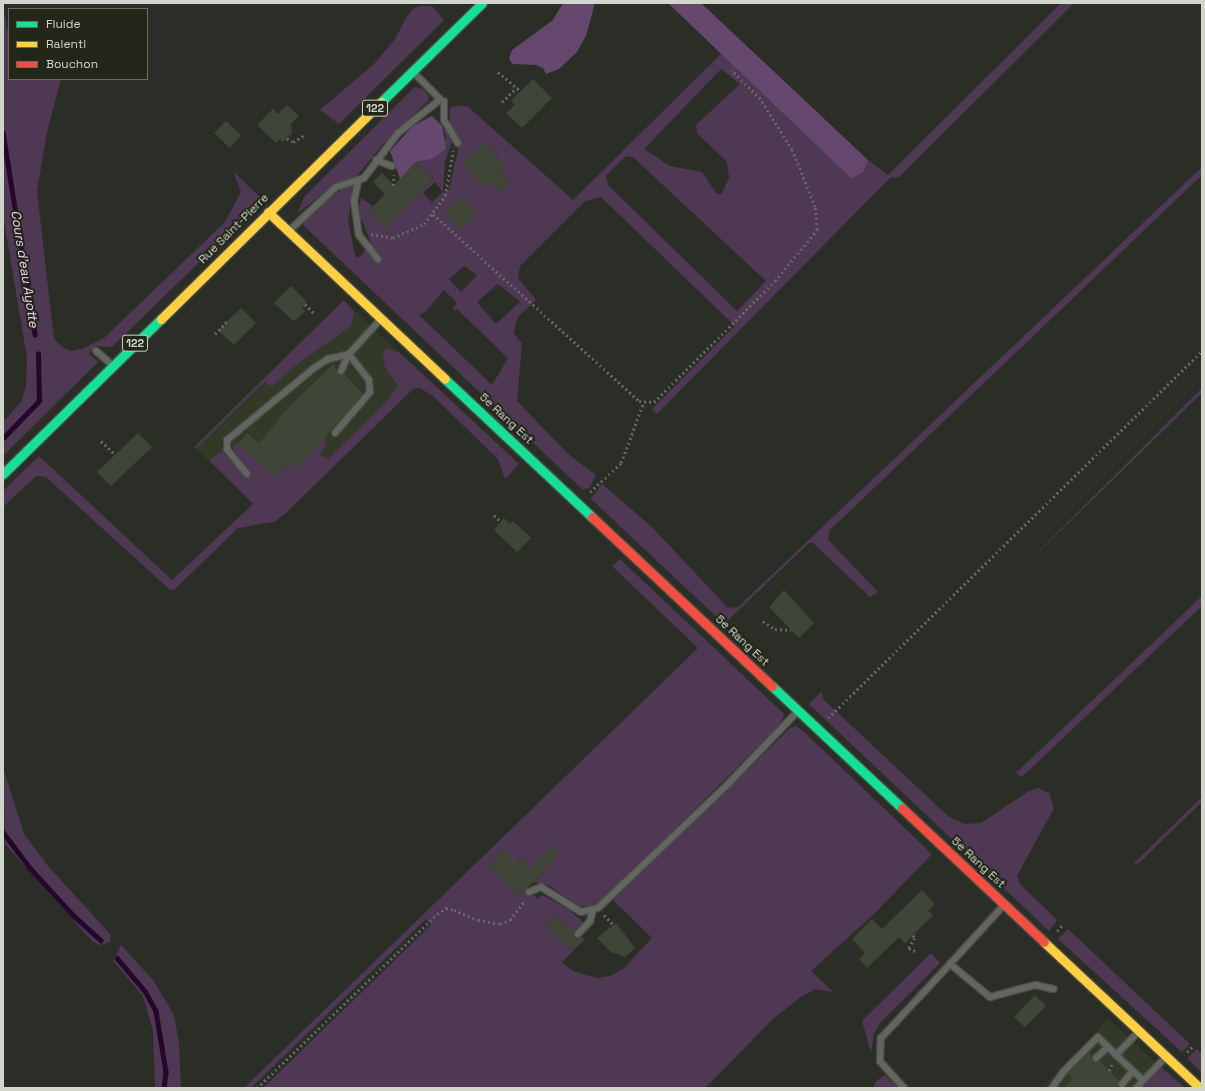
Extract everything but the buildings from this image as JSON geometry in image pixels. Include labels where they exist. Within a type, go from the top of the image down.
[{"type":"street","name":"Rue Saint-Pierre","points":[[3,474],[482,3]]},
{"type":"street","name":"5e Rang Est","points":[[268,212],[1200,1088]]},
{"type":"lane","points":[[378,259],[359,235],[354,201],[358,182],[398,133],[439,98],[412,71]]},
{"type":"lane","points":[[444,101],[444,120],[458,143]]},
{"type":"lane","points":[[376,160],[392,166]]},
{"type":"lane","points":[[289,231],[336,187],[358,182]]},
{"type":"lane","points":[[341,371],[349,354],[382,318]]},
{"type":"lane","points":[[96,351],[113,366]]},
{"type":"lane","points":[[335,433],[370,392],[369,380],[349,354]]},
{"type":"lane","points":[[247,474],[227,449],[227,440],[314,368],[328,359],[349,354]]},
{"type":"lane","points":[[529,892],[541,887],[581,912],[593,910],[608,901],[728,784],[798,710]]},
{"type":"lane","points":[[904,1088],[880,1061],[881,1038],[1005,904]]},
{"type":"lane","points":[[578,934],[590,921],[593,910]]},
{"type":"lane","points":[[950,964],[990,997],[1035,986],[1054,989]]},
{"type":"lane","points":[[1116,1055],[1139,1030]]},
{"type":"lane","points":[[1052,1088],[1063,1072],[1098,1037],[1143,1080]]},
{"type":"lane","points":[[1096,1058],[1108,1047]]},
{"type":"lane","points":[[1136,1088],[1167,1056]]},
{"type":"lane","points":[[1122,1084],[1133,1071]]},
{"type":"path","points":[[642,404],[654,402],[664,393],[775,282],[817,230],[815,207],[792,150],[760,99],[731,70]]},
{"type":"path","points":[[498,72],[521,91]]},
{"type":"path","points":[[502,102],[517,87]]},
{"type":"path","points":[[287,138],[293,142],[306,134]]},
{"type":"path","points":[[359,235],[369,234],[393,238],[409,233],[433,214],[445,196],[451,154],[458,143]]},
{"type":"path","points":[[433,214],[642,404]]},
{"type":"path","points":[[305,304],[314,313]]},
{"type":"path","points":[[215,334],[227,321]]},
{"type":"path","points":[[818,729],[1202,351]]},
{"type":"path","points":[[577,502],[621,463],[642,404]]},
{"type":"path","points":[[101,441],[115,454]]},
{"type":"path","points":[[494,515],[501,522]]},
{"type":"path","points":[[763,620],[775,629],[791,630]]},
{"type":"path","points":[[257,1088],[437,914],[446,908],[478,920],[500,924],[520,910],[529,892]]},
{"type":"path","points":[[912,935],[915,938],[909,948],[915,951]]},
{"type":"shaded area","points":[[563,3],[595,3],[586,36],[577,52],[559,69],[546,74],[543,68],[536,65],[512,64],[509,58],[512,50],[553,20]]},
{"type":"shaded area","points":[[668,3],[701,3],[868,160],[864,171],[852,179]]},
{"type":"shaded area","points":[[1061,3],[1074,3],[898,178],[891,177],[657,414],[652,409],[735,326],[601,197],[585,201],[520,266],[518,278],[536,300],[518,317],[514,333],[522,344],[517,401],[568,454],[596,475],[590,487],[583,490],[303,225],[310,214],[341,190],[336,183],[298,213],[304,197],[415,87],[423,89],[429,96],[428,101],[384,143],[355,178],[348,222],[356,258],[361,256],[371,242],[358,212],[361,198],[373,206],[368,212],[386,228],[433,179],[416,162],[433,159],[446,137],[442,126],[452,140],[445,162],[443,192],[449,190],[460,141],[450,123],[450,108],[454,106],[467,106],[573,200],[722,53],[864,171],[868,160],[888,175]],"holes":[[[721,69],[740,84],[696,125],[697,133],[727,162],[729,177],[722,194],[717,194],[702,172],[670,166],[644,149]],[[485,143],[506,166],[500,172],[510,183],[500,193],[489,181],[483,186],[463,164]],[[626,156],[634,158],[766,281],[737,311],[608,185],[606,176]],[[435,182],[443,192],[432,202],[423,193]],[[464,266],[477,275],[461,292],[449,279]],[[498,284],[520,302],[496,324],[477,302]],[[444,290],[457,303],[452,309],[455,311],[457,309],[508,358],[492,385],[419,315],[426,311]]]},
{"type":"shaded area","points":[[3,6],[8,33],[8,80],[61,80],[47,132],[37,191],[54,339],[62,347],[71,351],[84,348],[104,338],[225,222],[241,192],[233,171],[263,200],[112,347],[95,346],[89,354],[98,362],[3,456],[3,422],[21,402],[26,386],[27,358],[3,215]]},
{"type":"shaded area","points":[[432,6],[444,20],[339,124],[320,110],[375,63],[395,39],[406,18],[414,8]]},
{"type":"shaded area","points":[[432,116],[442,126],[446,149],[433,159],[416,162],[400,179],[390,151],[413,126]]},
{"type":"shaded area","points":[[1202,167],[1202,175],[830,530],[828,539],[878,592],[870,597],[813,543],[809,543],[724,624],[591,499],[602,484],[651,526],[728,608],[738,607]]},
{"type":"shaded area","points":[[344,300],[424,376],[285,514],[253,503],[194,447]]},
{"type":"shaded area","points":[[344,300],[354,312],[351,326],[300,362],[272,386],[264,382],[196,449],[194,447]]},
{"type":"shaded area","points":[[386,348],[400,353],[519,464],[505,479],[498,459],[433,396],[420,388],[413,389],[285,514],[274,522],[238,528],[174,590],[169,589],[46,477],[36,476],[3,507],[3,491],[39,456],[172,580],[253,504],[209,460],[223,451],[247,479],[251,475],[233,449],[236,443],[277,477],[290,462],[297,469],[325,435],[325,447],[319,455],[328,459],[389,399],[398,385],[385,367],[383,354]]},
{"type":"shaded area","points":[[1202,388],[1202,393],[1003,587]]},
{"type":"shaded area","points":[[620,559],[784,714],[780,725],[597,906],[579,906],[550,886],[533,882],[545,870],[536,862],[530,868],[520,858],[501,878],[520,896],[527,888],[538,899],[542,895],[568,909],[584,923],[575,931],[555,916],[546,926],[571,950],[582,937],[585,939],[562,962],[573,971],[597,978],[610,976],[623,969],[652,938],[613,900],[790,728],[796,726],[932,854],[875,913],[811,971],[833,992],[815,989],[801,997],[775,1017],[705,1088],[263,1088],[431,925],[426,919],[251,1088],[244,1088],[698,648],[612,566]],"holes":[[[504,849],[512,857],[495,873],[488,866]]]},
{"type":"shaded area","points":[[1202,596],[1202,606],[1022,777],[1016,773]]},
{"type":"shaded area","points":[[822,691],[823,699],[949,817],[965,824],[981,823],[1029,791],[1038,788],[1049,793],[1054,808],[1017,876],[1020,884],[1057,920],[1049,931],[809,704]]},
{"type":"shaded area","points":[[3,767],[24,834],[48,866],[111,935],[110,942],[100,945],[93,942],[5,844]]},
{"type":"shaded area","points":[[1202,797],[1202,802],[1139,863],[1133,864]]},
{"type":"shaded area","points":[[1068,929],[1190,1044],[1182,1052],[1058,939]]},
{"type":"shaded area","points":[[121,945],[153,980],[174,1015],[179,1043],[181,1088],[155,1088],[153,1031],[143,996],[113,961]]},
{"type":"shaded area","points":[[931,953],[940,963],[880,1023],[874,1033],[871,1053],[862,1021]]},
{"type":"shaded area","points":[[1108,1019],[1160,1066],[1138,1088],[1042,1088]]},
{"type":"shaded area","points":[[1197,1049],[1202,1054],[1202,1073],[1187,1058]]},
{"type":"shaded area","points":[[1160,1066],[1185,1088],[1138,1088]]},
{"type":"shaded area","points":[[885,1075],[898,1088],[873,1088],[876,1081]]},
{"type":"waterway","name":"Cours d'eau Ayotte","points":[[3,132],[35,334]]},
{"type":"waterway","name":"Cours d'eau Ayotte","points":[[3,438],[39,401],[38,354]]},
{"type":"waterway","name":"Cours d'eau Ayotte","points":[[3,832],[30,868],[74,916],[101,940]]},
{"type":"waterway","name":"Cours d'eau Ayotte","points":[[117,958],[145,991],[156,1011],[166,1072],[164,1088]]},
{"type":"traffic: fast","points":[[381,102],[482,3]]},
{"type":"traffic: fast","points":[[3,474],[161,319]]},
{"type":"traffic: fast","points":[[445,379],[592,517]]},
{"type":"traffic: fast","points":[[772,686],[902,808]]},
{"type":"traffic: slow","points":[[161,319],[381,102]]},
{"type":"traffic: slow","points":[[268,212],[445,379]]},
{"type":"traffic: slow","points":[[1044,942],[1200,1088]]},
{"type":"traffic: jam","points":[[592,517],[772,686]]},
{"type":"traffic: jam","points":[[902,808],[1044,942]]}]
